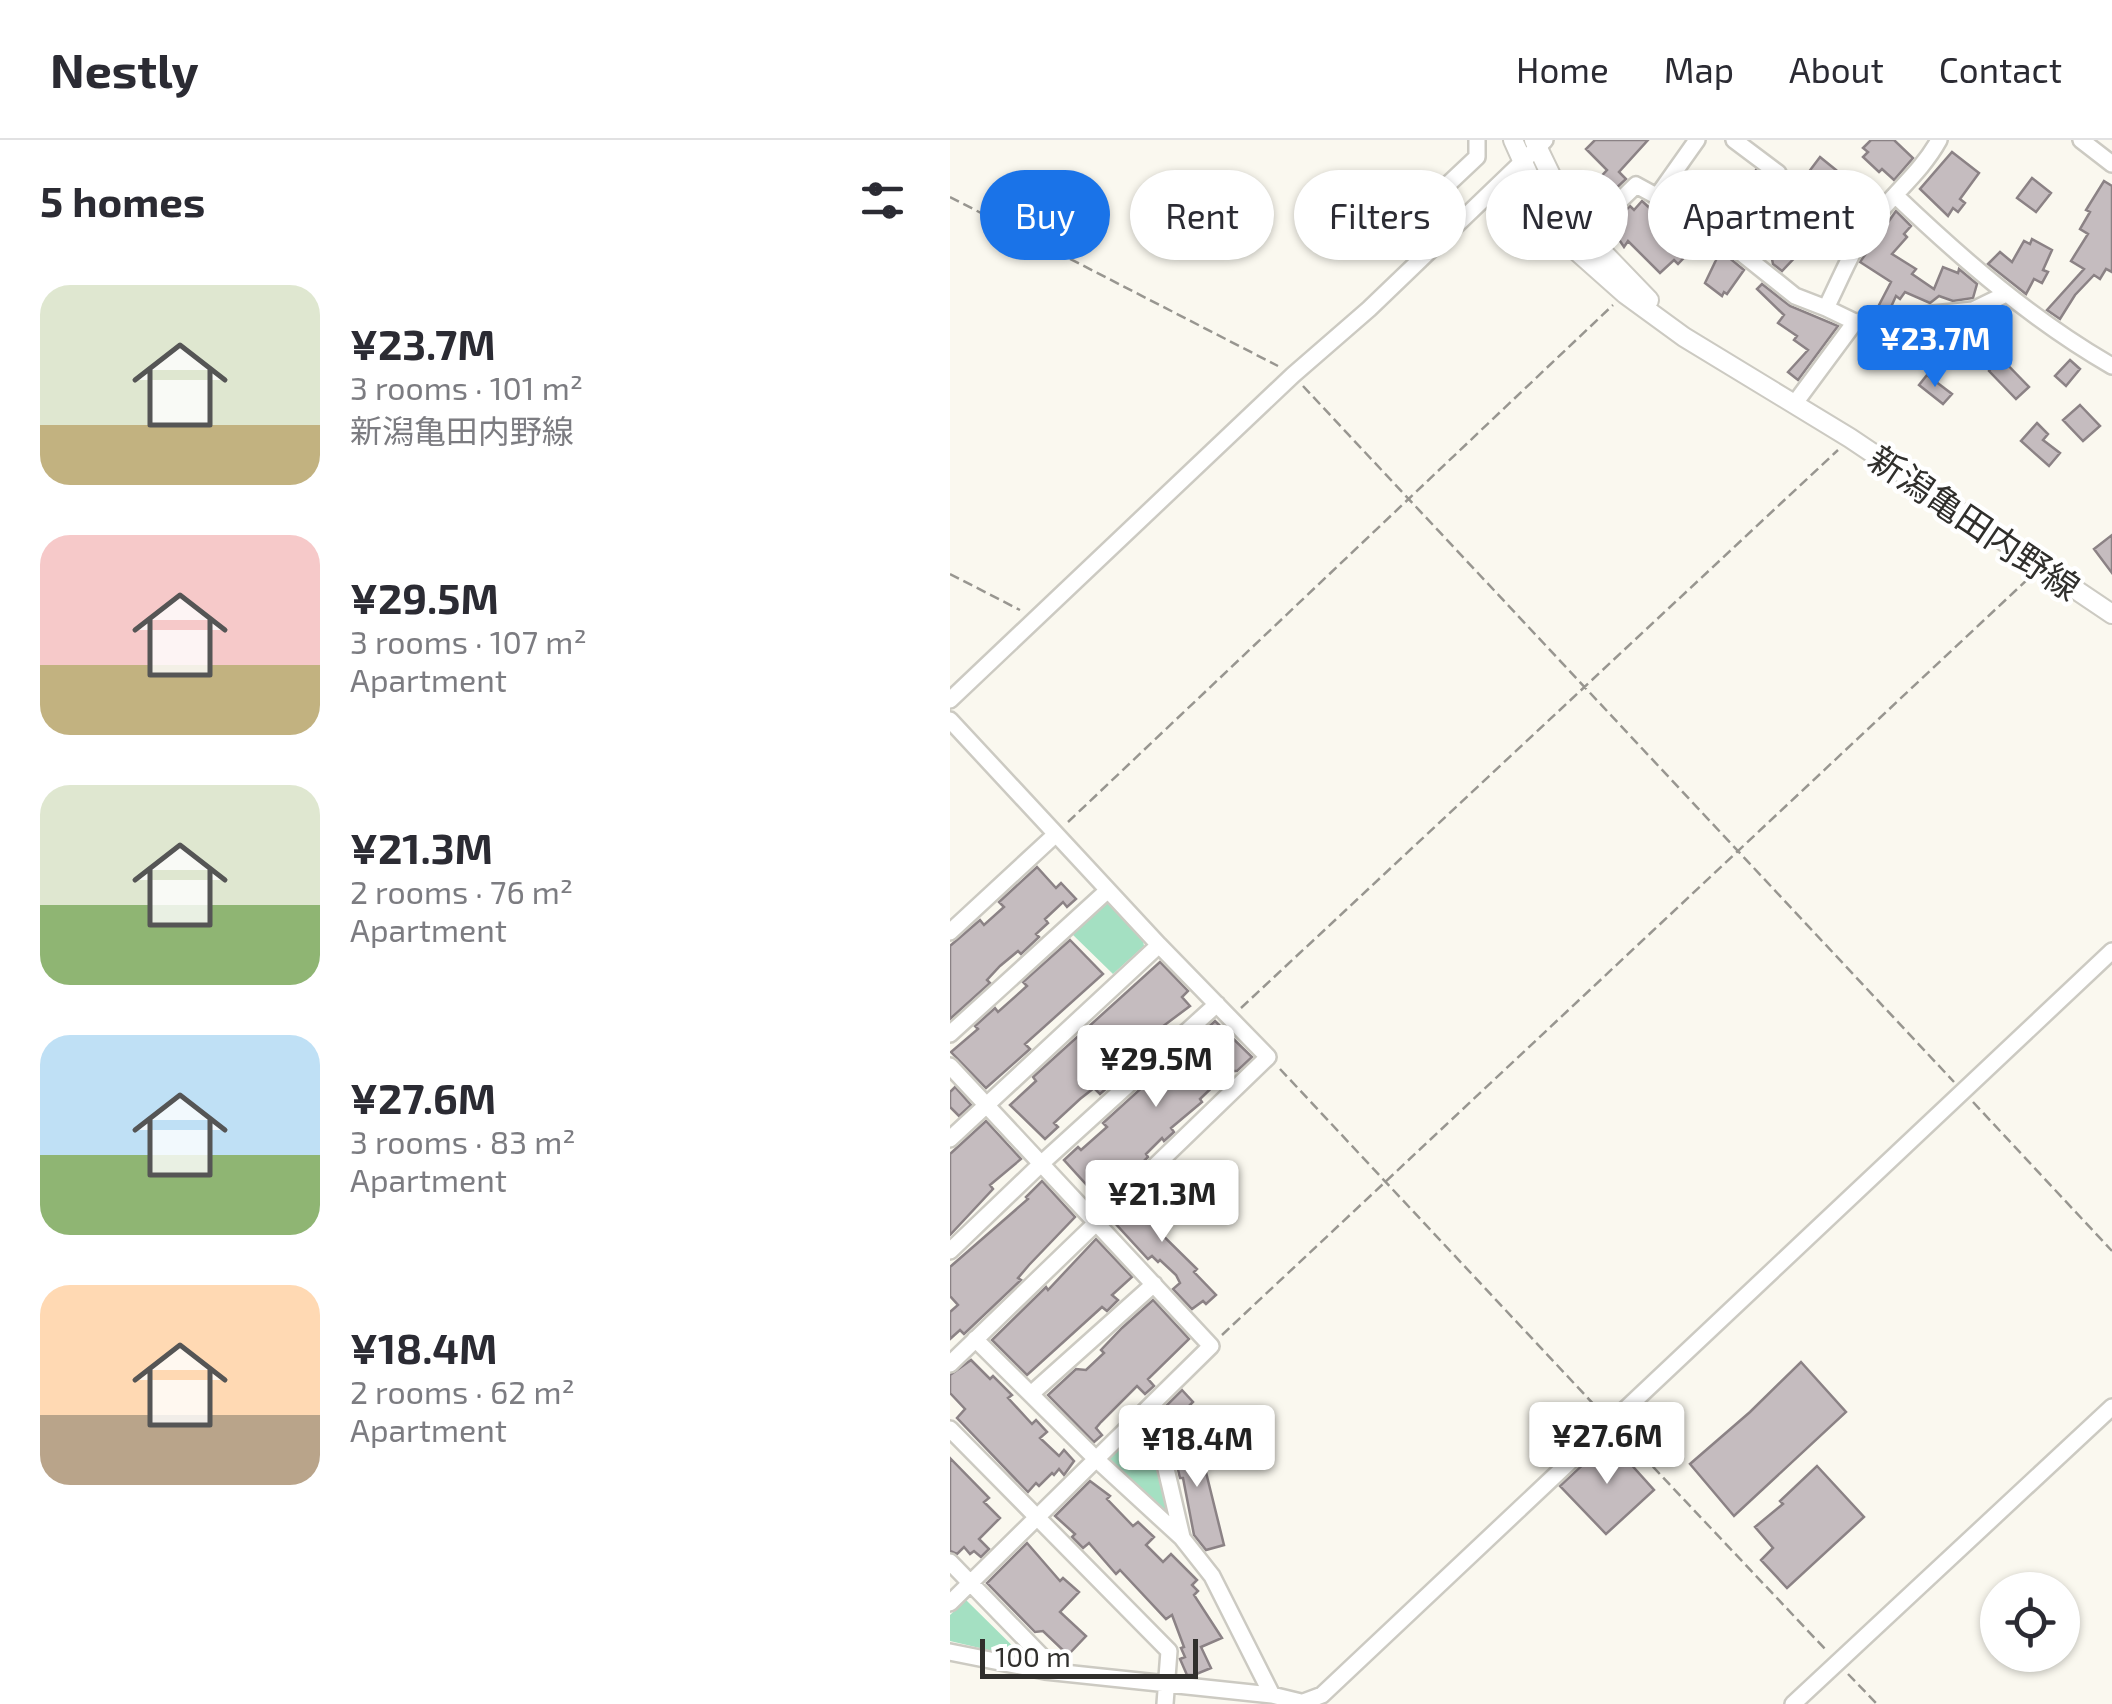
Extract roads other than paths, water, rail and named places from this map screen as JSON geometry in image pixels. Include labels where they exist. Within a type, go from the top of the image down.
[{"type":"main road","name":"新潟亀田内野線","points":[[1512,140],[1554,231],[1625,294],[1684,337],[1795,402],[2112,614]]},
{"type":"main road","name":"新潟亀田内野線","points":[[1539,143],[1573,221],[1684,337]]},
{"type":"street","points":[[1462,170],[1476,157],[1477,140]]},
{"type":"street","points":[[1677,170],[1698,140]]},
{"type":"street","points":[[1734,140],[1774,170]]},
{"type":"street","points":[[1826,308],[1854,246],[1939,140]]},
{"type":"street","points":[[2081,140],[2112,164]]},
{"type":"street","points":[[1466,218],[1523,164],[1539,143]]},
{"type":"street","points":[[1896,195],[2006,294],[2112,366]]},
{"type":"street","points":[[950,700],[1293,375],[1421,260]]},
{"type":"street","points":[[1749,260],[1795,296],[1855,322],[1973,310],[2006,294]]},
{"type":"street","points":[[1795,402],[1855,322]]},
{"type":"street","points":[[950,720],[1268,1057],[950,1364]]},
{"type":"street","points":[[950,932],[1056,834]]},
{"type":"street","points":[[950,1034],[1108,890]]},
{"type":"street","points":[[950,1139],[1159,945]]},
{"type":"street","points":[[950,1652],[1057,1672],[1166,1682],[1307,1702],[1322,1694],[2112,951]]},
{"type":"street","points":[[950,1251],[1216,1004]]},
{"type":"street","points":[[950,1066],[1211,1346],[950,1602]]},
{"type":"street","points":[[1031,1394],[1154,1284]]},
{"type":"street","points":[[976,1339],[1182,1538],[1212,1576],[1272,1695]]},
{"type":"street","points":[[1152,1405],[1182,1538]]},
{"type":"street","points":[[1793,1704],[2112,1407]]},
{"type":"street","points":[[950,1429],[1169,1652],[1164,1704]]},
{"type":"street","points":[[950,1562],[1057,1672]]}]
